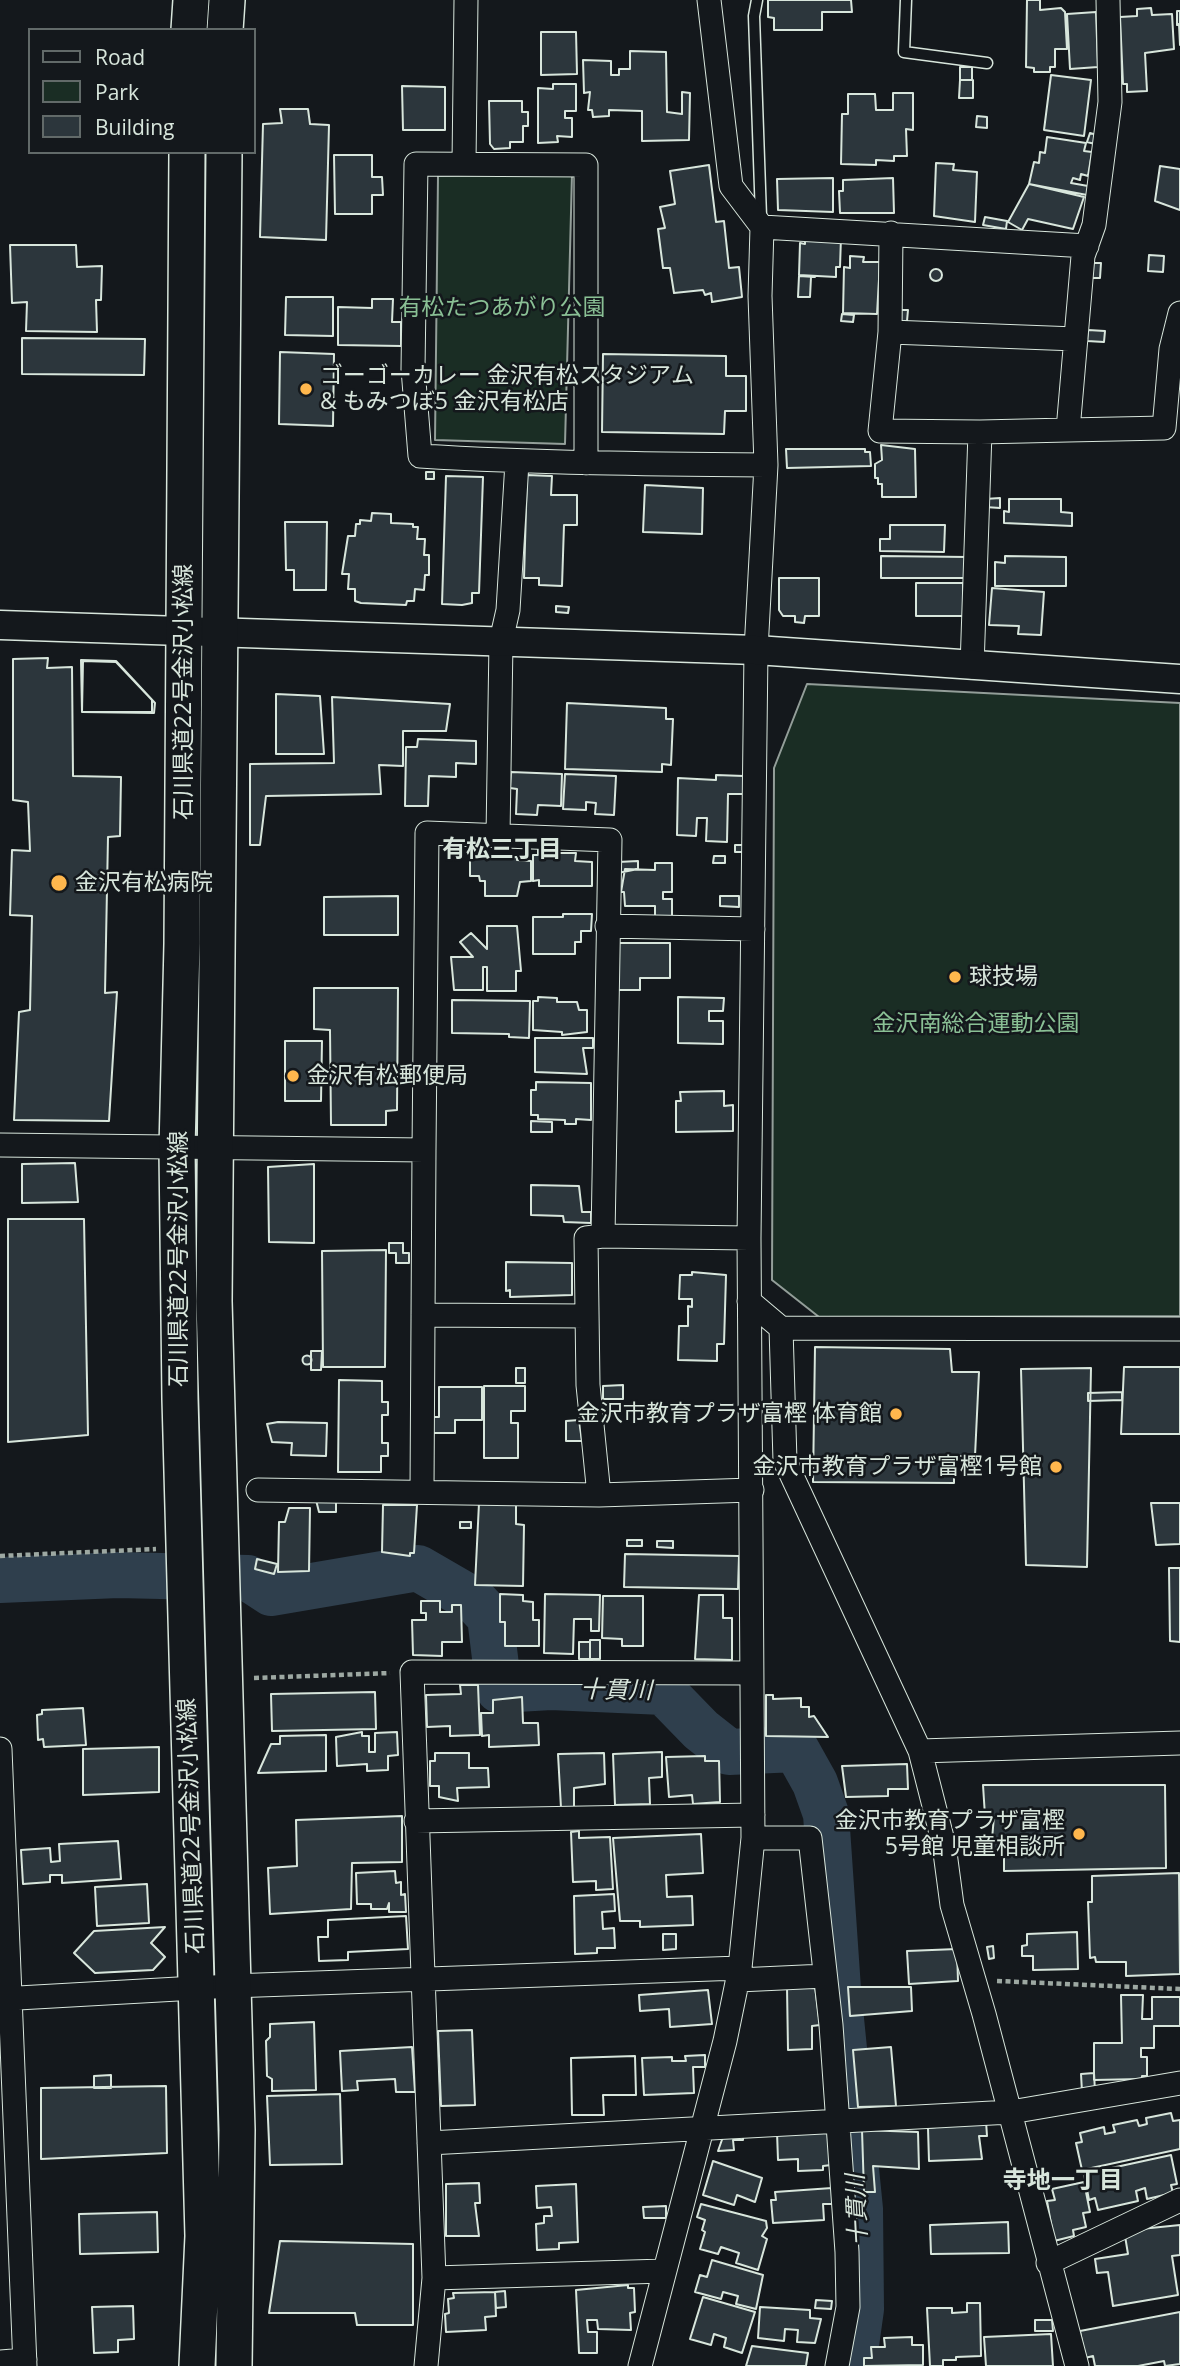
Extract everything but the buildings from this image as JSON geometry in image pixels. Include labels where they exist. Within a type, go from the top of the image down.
[{"type":"main road","points":[[189,28],[191,0]]},
{"type":"main road","points":[[225,28],[227,0]]},
{"type":"main road","name":"石川県道22号金沢小松線","points":[[187,154],[182,944],[177,1149],[202,2236],[197,2366]]},
{"type":"main road","name":"石川県道22号金沢小松線","points":[[223,154],[214,1301],[237,2130],[234,2366]]},
{"type":"street","points":[[464,163],[466,0]]},
{"type":"street","points":[[640,2366],[739,1974],[753,1838],[748,1238],[756,650],[766,465],[760,296],[762,228],[731,186],[709,0]]},
{"type":"street","points":[[1069,430],[1087,246],[1094,225],[1110,102],[1108,0]]},
{"type":"street","points":[[586,463],[586,165],[416,164],[414,369],[420,456],[517,462],[586,463],[766,465]]},
{"type":"street","points":[[762,228],[891,233],[1087,246]]},
{"type":"street","points":[[891,233],[890,332],[880,431],[1164,428],[1171,349],[1180,313]]},
{"type":"street","points":[[890,332],[1076,339]]},
{"type":"street","points":[[972,667],[980,432]]},
{"type":"street","points":[[498,836],[501,641],[508,610],[517,462]]},
{"type":"street","points":[[0,625],[756,650],[972,667],[1180,679]]},
{"type":"street","points":[[422,1490],[427,833],[610,840],[603,1236]]},
{"type":"street","points":[[607,926],[753,929]]},
{"type":"street","points":[[0,1145],[424,1150]]},
{"type":"street","points":[[599,1495],[588,1385],[586,1238],[748,1238]]},
{"type":"street","points":[[749,1301],[781,1328],[1180,1329]]},
{"type":"street","points":[[423,1315],[587,1317]]},
{"type":"street","points":[[781,1328],[785,1461],[920,1751],[944,1846],[952,1905],[1011,2112],[1048,2263],[1077,2366]]},
{"type":"street","points":[[751,1460],[785,1461]]},
{"type":"street","points":[[258,1490],[422,1490],[599,1495],[752,1489]]},
{"type":"street","points":[[426,2366],[434,2278],[412,1672],[751,1673]]},
{"type":"street","points":[[920,1751],[1180,1743]]},
{"type":"street","points":[[0,1749],[5,1998],[25,2363],[0,2361]]},
{"type":"street","points":[[416,1821],[753,1815]]},
{"type":"street","points":[[753,1838],[810,1838],[825,1976],[847,2120],[848,2307],[837,2366]]},
{"type":"street","points":[[5,1998],[197,1990],[232,1986],[423,1980],[739,1974],[825,1976]]},
{"type":"street","points":[[429,2143],[1011,2112],[1180,2082]]},
{"type":"street","points":[[1048,2263],[1180,2200]]},
{"type":"street","points":[[434,2278],[664,2272]]},
{"type":"lane","points":[[757,0],[754,16],[762,228]]},
{"type":"lane","points":[[906,0],[904,52],[987,63]]},
{"type":"path","points":[[0,1556],[185,1568]]},
{"type":"path","points":[[254,1678],[412,1672]]},
{"type":"path","points":[[975,1980],[1180,1989]]},
{"type":"green space","name":"有松たつあがり公園","points":[[572,174],[565,444],[435,440],[438,176]]},
{"type":"green space","name":"金沢南総合運動公園","points":[[807,684],[1180,703],[1180,1316],[819,1317],[772,1280],[774,768]]},
{"type":"waterway","name":"十貫川","points":[[0,1580],[118,1575],[248,1578],[271,1593],[418,1568],[475,1601],[490,1617],[499,1690],[551,1687],[664,1692],[701,1730],[729,1752],[796,1749],[815,1783],[826,1814],[838,1989],[860,2209],[861,2309],[853,2366]]},
{"type":"place","name":"ゴーゴーカレー 金沢有松スタジアム & もみつぼ5 金沢有松店","points":[[306,389]]},
{"type":"place","name":"金沢有松病院","points":[[59,883]]},
{"type":"place","name":"球技場","points":[[955,977]]},
{"type":"place","name":"金沢有松郵便局","points":[[293,1076]]},
{"type":"place","name":"金沢市教育プラザ富樫 体育館","points":[[896,1414]]},
{"type":"place","name":"金沢市教育プラザ富樫1号館","points":[[1056,1467]]},
{"type":"place","name":"金沢市教育プラザ富樫 5号館 児童相談所","points":[[1079,1834]]},
{"type":"district","name":"有松三丁目","points":[[502,850]]},
{"type":"district","name":"寺地一丁目","points":[[1063,2181]]}]
